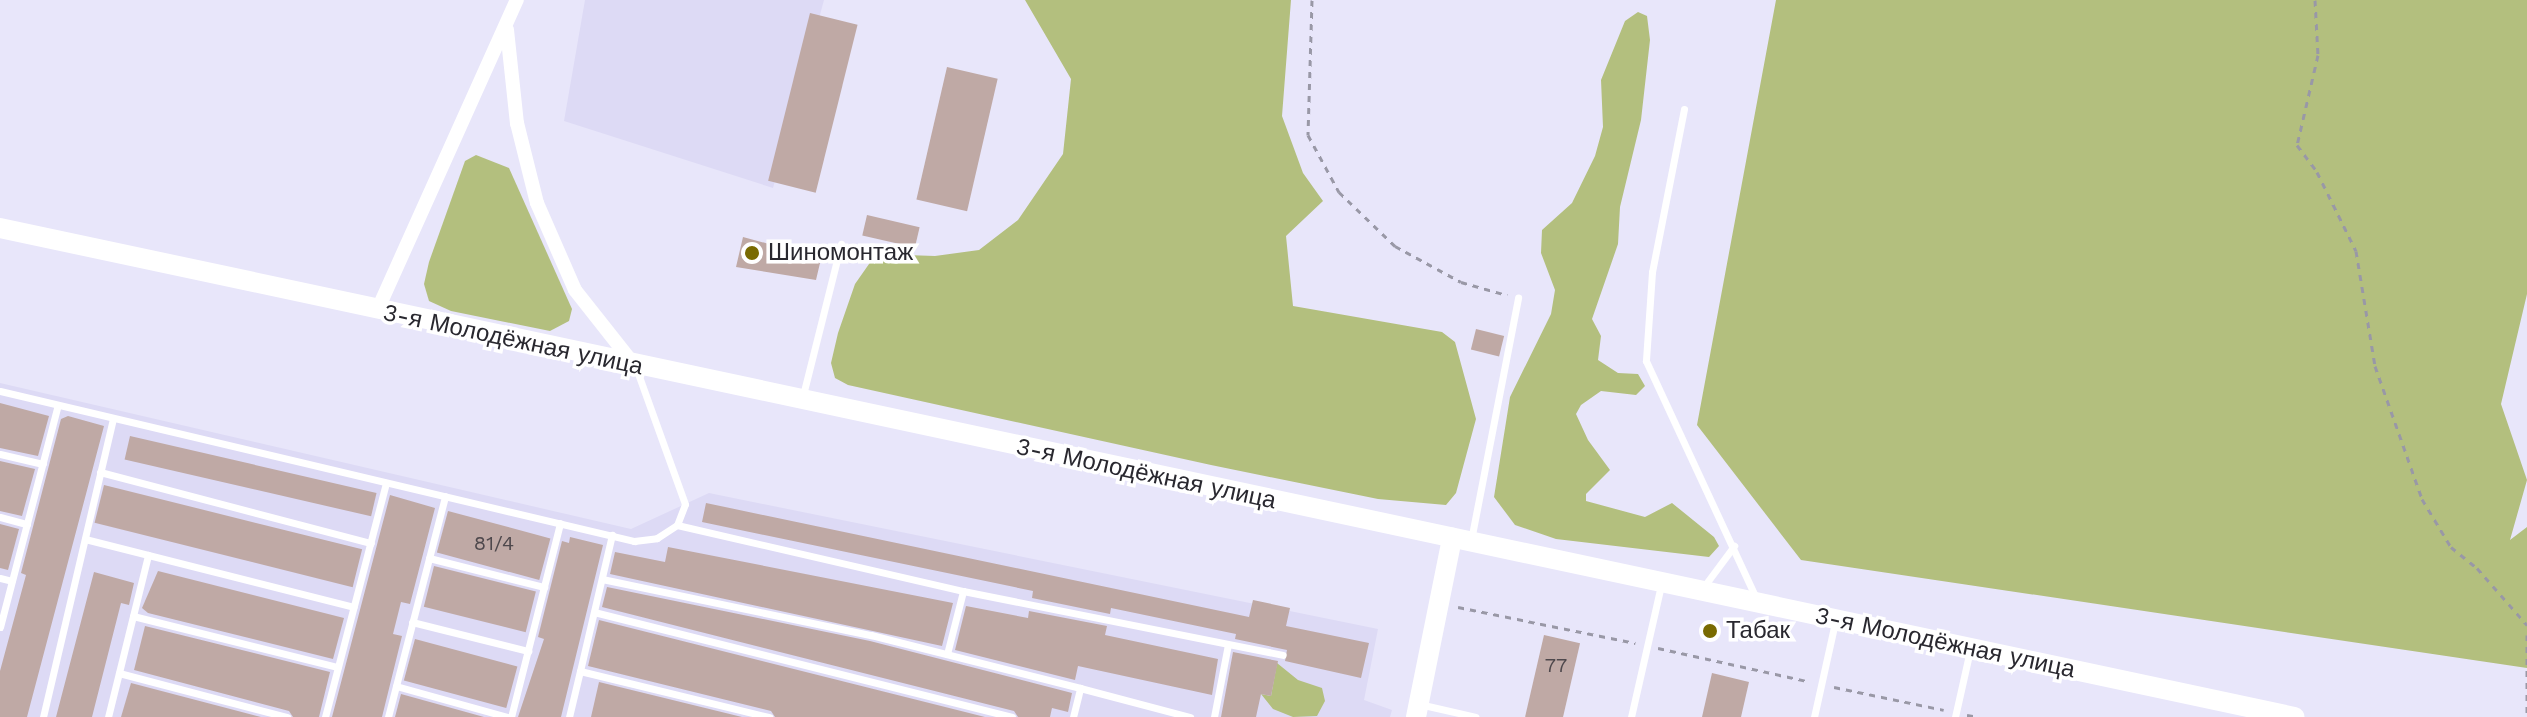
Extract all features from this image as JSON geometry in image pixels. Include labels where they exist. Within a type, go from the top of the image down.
[{"type":"main road","name":"3-я Молодёжная улица","points":[[0,228],[635,366],[2294,717]]},
{"type":"main road","points":[[1418,710],[1439,603],[1461,540]]},
{"type":"street","points":[[377,311],[507,30],[517,0]]},
{"type":"street","points":[[507,30],[517,123],[537,203],[575,290],[635,366]]},
{"type":"lane","points":[[1684,109],[1652,272],[1646,361],[1759,603]]},
{"type":"lane","points":[[801,401],[841,244]]},
{"type":"lane","points":[[1461,540],[1518,298]]},
{"type":"lane","points":[[0,391],[634,541],[657,538],[677,525],[685,504],[635,366]]},
{"type":"lane","points":[[0,627],[58,405]]},
{"type":"lane","points":[[43,717],[113,418]]},
{"type":"lane","points":[[0,454],[43,464]]},
{"type":"lane","points":[[100,472],[371,543]]},
{"type":"lane","points":[[325,717],[386,483]]},
{"type":"lane","points":[[388,717],[445,496]]},
{"type":"lane","points":[[0,517],[27,524]]},
{"type":"lane","points":[[396,686],[510,717],[560,523]]},
{"type":"lane","points":[[677,525],[963,591],[1283,655]]},
{"type":"lane","points":[[569,717],[612,535]]},
{"type":"lane","points":[[85,539],[354,607]]},
{"type":"lane","points":[[1701,591],[1734,546]]},
{"type":"lane","points":[[108,717],[148,555]]},
{"type":"lane","points":[[429,558],[544,587]]},
{"type":"lane","points":[[0,578],[12,581]]},
{"type":"lane","points":[[602,579],[947,654],[1190,717]]},
{"type":"lane","points":[[1631,717],[1661,583]]},
{"type":"lane","points":[[947,654],[963,591]]},
{"type":"lane","points":[[594,612],[1012,717]]},
{"type":"lane","points":[[133,616],[338,667]]},
{"type":"lane","points":[[1814,717],[1835,620]]},
{"type":"lane","points":[[412,622],[528,651]]},
{"type":"lane","points":[[1214,717],[1228,644]]},
{"type":"lane","points":[[1955,715],[1970,648]]},
{"type":"lane","points":[[580,671],[765,717]]},
{"type":"lane","points":[[119,673],[287,717]]},
{"type":"lane","points":[[1073,717],[1080,688]]},
{"type":"lane","points":[[1418,710],[1476,717]]},
{"type":"path","points":[[1312,0],[1308,135],[1339,192],[1395,246],[1461,282],[1518,298]]},
{"type":"path","points":[[2315,0],[2318,55],[2297,145],[2317,172],[2356,251],[2375,366],[2422,499],[2451,547],[2527,625]]},
{"type":"path","points":[[1439,603],[1647,645],[1955,715],[1979,717]]},
{"type":"path","points":[[2527,635],[2527,716]]},
{"type":"shaded area","points":[[585,0],[824,0],[773,188],[564,121]]},
{"type":"shaded area","points":[[0,383],[631,529],[709,493],[1378,629],[1364,700],[1392,710],[1390,717],[0,717]]},
{"type":"green space","points":[[1025,0],[1291,0],[1282,116],[1303,173],[1323,201],[1286,236],[1293,306],[1442,332],[1455,342],[1476,419],[1456,493],[1446,505],[1378,499],[1211,465],[848,385],[835,378],[831,363],[838,333],[855,284],[876,254],[935,256],[979,250],[1018,220],[1063,154],[1071,79]]},
{"type":"green space","points":[[1776,0],[2527,0],[2527,294],[2501,404],[2527,480],[2510,540],[2527,527],[2527,668],[1801,560],[1697,425]]},
{"type":"green space","points":[[1638,12],[1647,16],[1650,40],[1641,120],[1620,207],[1618,244],[1592,319],[1601,336],[1598,360],[1618,373],[1638,374],[1645,386],[1636,395],[1601,391],[1581,405],[1576,414],[1588,440],[1610,470],[1586,494],[1586,501],[1645,517],[1672,503],[1714,537],[1719,546],[1709,557],[1556,539],[1515,525],[1494,497],[1510,397],[1551,314],[1555,290],[1541,253],[1542,230],[1572,203],[1595,156],[1603,127],[1601,80],[1625,21]]},
{"type":"green space","points":[[476,155],[509,168],[572,309],[569,321],[550,331],[451,311],[429,301],[424,284],[429,262],[465,161]]},
{"type":"green space","points":[[1277,663],[1298,680],[1322,688],[1325,701],[1317,716],[1293,717],[1273,709],[1261,694],[1271,696]]},
{"type":"building","points":[[810,13],[858,25],[816,193],[768,181]]},
{"type":"building","points":[[947,67],[998,79],[967,211],[916,200]]},
{"type":"building","points":[[867,215],[920,227],[915,248],[862,235]]},
{"type":"building","points":[[743,237],[769,244],[768,251],[820,263],[816,280],[736,267]]},
{"type":"building","points":[[1476,329],[1504,336],[1499,356],[1471,349]]},
{"type":"building","points":[[0,403],[49,416],[38,456],[0,448]]},
{"type":"building","points":[[68,416],[104,426],[27,717],[0,717],[0,671],[26,575],[21,573],[61,419]]},
{"type":"building","points":[[130,436],[377,493],[371,516],[125,459]]},
{"type":"building","points":[[0,461],[35,469],[22,516],[0,511]]},
{"type":"building","points":[[104,485],[362,549],[353,587],[95,523]]},
{"type":"building","points":[[390,495],[435,508],[410,604],[401,602],[393,634],[402,636],[382,717],[332,717]]},
{"type":"building","points":[[706,503],[1249,617],[1253,600],[1290,608],[1286,626],[1369,643],[1361,678],[1285,661],[1287,650],[1235,639],[1236,634],[1111,608],[1110,614],[1032,598],[1033,591],[702,522]]},
{"type":"building","points":[[448,511],[550,538],[539,580],[437,553]]},
{"type":"building","points":[[0,524],[19,529],[8,570],[0,568]]},
{"type":"building","points":[[570,537],[603,545],[561,717],[518,717],[544,639],[538,637],[562,541],[569,543]]},
{"type":"building","points":[[668,547],[953,603],[942,646],[610,574],[615,552],[665,562]]},
{"type":"building","points":[[434,566],[536,591],[526,632],[424,607]]},
{"type":"building","points":[[158,571],[344,618],[333,659],[148,613],[142,608]]},
{"type":"building","points":[[94,572],[134,583],[129,605],[121,603],[92,717],[56,717]]},
{"type":"building","points":[[607,587],[870,641],[1072,693],[1068,712],[1052,708],[1050,717],[1018,717],[1014,711],[602,607]]},
{"type":"building","points":[[966,606],[1028,618],[1029,611],[1107,626],[1105,635],[1218,659],[1212,695],[1078,666],[1075,680],[955,650]]},
{"type":"building","points":[[599,620],[985,717],[775,717],[771,711],[588,666]]},
{"type":"building","points":[[145,626],[330,672],[319,717],[293,717],[289,711],[134,670]]},
{"type":"building","points":[[1544,635],[1580,643],[1563,717],[1525,717]]},
{"type":"building","points":[[415,639],[517,666],[506,708],[404,681]]},
{"type":"building","points":[[1233,652],[1278,661],[1271,696],[1261,694],[1256,717],[1221,717]]},
{"type":"building","points":[[1712,673],[1749,682],[1741,717],[1702,717]]},
{"type":"building","points":[[599,682],[742,717],[591,717]]},
{"type":"building","points":[[131,683],[261,717],[121,717]]},
{"type":"building","points":[[401,694],[484,717],[395,717]]},
{"type":"place","name":"Шиномонтаж","points":[[752,253]]},
{"type":"place","name":"Табак","points":[[1710,631]]}]
